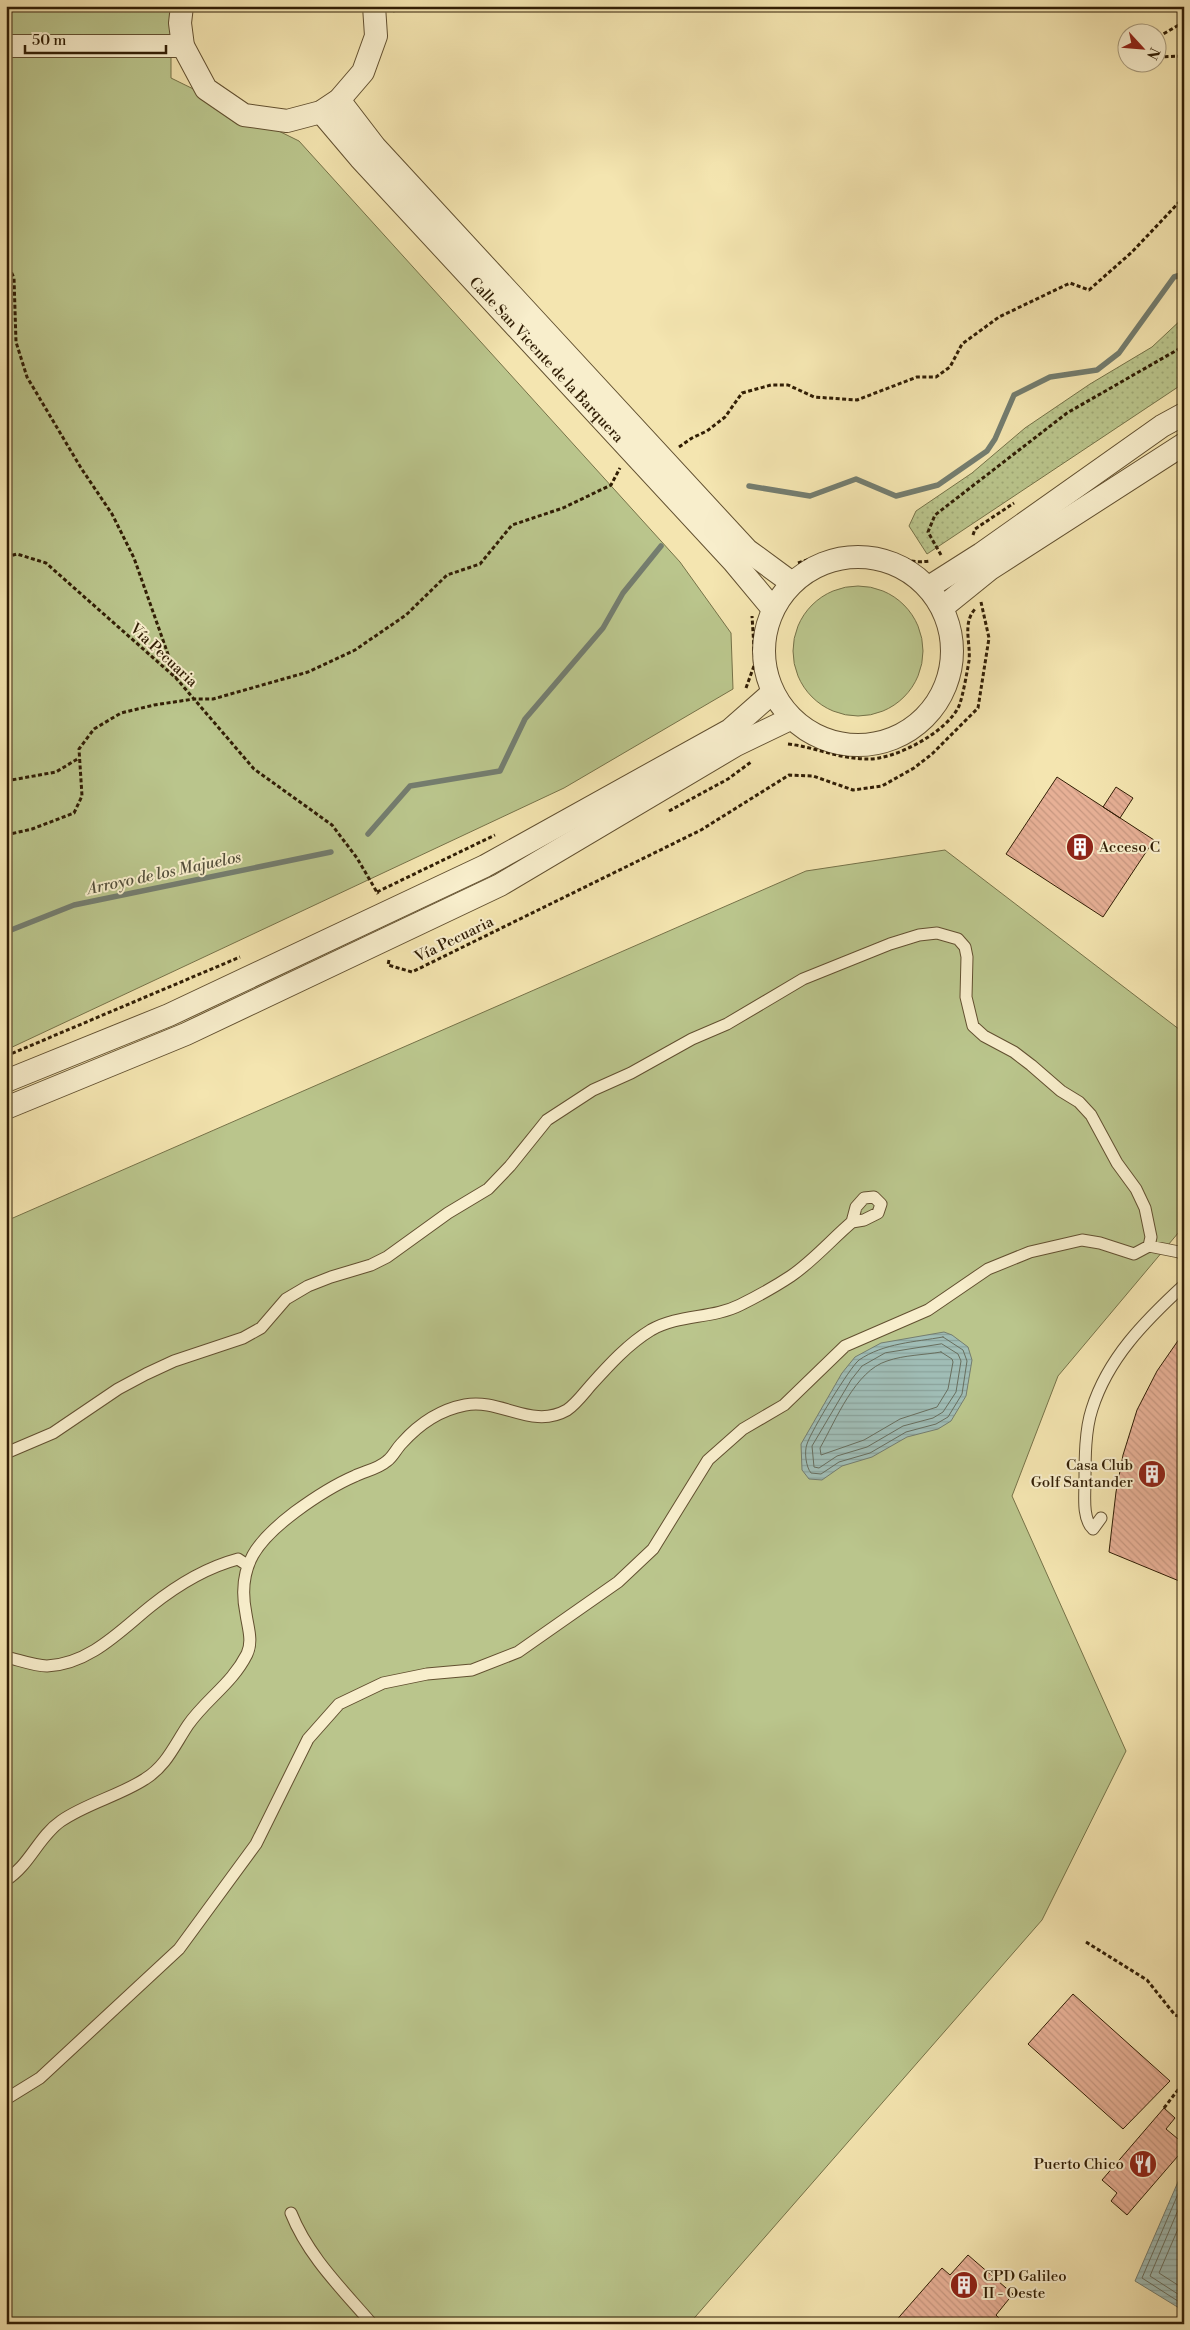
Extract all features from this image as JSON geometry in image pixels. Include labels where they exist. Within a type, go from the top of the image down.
[{"type":"street","points":[[182,6],[180,23],[183,46],[206,89],[244,115],[287,121],[330,106],[363,72],[383,9]]},
{"type":"street","points":[[6,46],[183,46]]},
{"type":"street","name":"Calle San Vicente de la Barquera","points":[[330,106],[367,166],[733,561],[762,610]]},
{"type":"street","name":"Calle San Vicente de la Barquera","points":[[330,106],[374,147],[747,550],[792,583]]},
{"type":"street","points":[[929,587],[981,554],[1162,426],[1184,414]]},
{"type":"street","points":[[943,607],[990,569],[1184,444]]},
{"type":"street","points":[[864,556],[903,567],[929,587],[943,607],[952,632],[951,673],[935,708],[922,723],[897,739],[862,747],[828,742],[790,719],[772,693],[765,670],[762,610],[792,583],[828,561],[864,556]]},
{"type":"street","points":[[6,1081],[169,1015],[485,866],[730,730],[772,693]]},
{"type":"street","points":[[6,1108],[186,1034],[500,885],[736,745],[790,719]]},
{"type":"lane","points":[[6,1452],[53,1433],[118,1390],[160,1368],[199,1352],[243,1338],[261,1328],[286,1299],[308,1286],[371,1265],[387,1257],[448,1213],[488,1189],[510,1166],[547,1120],[593,1090],[631,1073],[692,1039],[743,1016],[803,979],[890,944],[920,935],[937,933],[958,939],[965,947],[967,956],[966,997],[973,1026],[984,1036],[1025,1060],[1061,1091],[1079,1102],[1091,1115],[1117,1163],[1136,1189],[1145,1208],[1151,1237],[1149,1246]]},
{"type":"lane","points":[[6,1880],[16,1874],[33,1850],[59,1822],[127,1790],[163,1766],[188,1725],[231,1680],[248,1651],[250,1634],[243,1600],[243,1584],[247,1565],[258,1546],[289,1517],[326,1491],[388,1461],[401,1444],[422,1423],[440,1413],[466,1404],[491,1404],[526,1416],[545,1417],[568,1409],[632,1343],[648,1331],[665,1322],[716,1314],[740,1306],[791,1275],[852,1222]]},
{"type":"lane","points":[[6,2099],[40,2078],[179,1948],[256,1844],[308,1739],[339,1704],[383,1683],[427,1674],[472,1670],[518,1652],[618,1582],[653,1549],[708,1460],[743,1428],[784,1404],[845,1346],[928,1310],[988,1269],[1030,1252],[1082,1240],[1100,1242],[1134,1254],[1149,1246],[1184,1254]]},
{"type":"lane","points":[[1101,1518],[1094,1529],[1089,1525],[1085,1500],[1085,1454],[1091,1411],[1107,1374],[1128,1342],[1152,1314],[1184,1285]]},
{"type":"lane","points":[[6,1658],[47,1666],[74,1659],[102,1647],[152,1605],[178,1587],[223,1563],[238,1559],[247,1565]]},
{"type":"lane","points":[[291,2213],[298,2231],[314,2256],[372,2324]]},
{"type":"path","points":[[383,9],[408,6]]},
{"type":"path","points":[[1168,31],[1184,22]]},
{"type":"path","points":[[1168,56],[1184,56]]},
{"type":"path","points":[[684,455],[678,448],[692,438],[707,432],[724,417],[742,393],[772,385],[788,385],[814,397],[857,400],[917,377],[936,377],[950,367],[962,344],[999,317],[1070,284],[1089,290],[1132,252],[1184,197]]},
{"type":"path","points":[[6,261],[14,278],[16,342],[26,377],[112,514],[134,558],[176,678]]},
{"type":"path","points":[[944,560],[928,532],[934,515],[1068,413],[1184,346]]},
{"type":"path","points":[[6,835],[32,829],[74,813],[82,796],[79,750],[94,729],[121,713],[154,705],[194,699],[214,699],[308,672],[355,650],[406,615],[448,576],[480,564],[512,525],[563,508],[611,485],[630,450]]},
{"type":"path","points":[[790,558],[797,563],[828,553],[858,548],[885,552],[915,563],[934,561]]},
{"type":"path","name":"Vía Pecuaria","points":[[6,557],[17,554],[46,563],[176,678],[254,769],[332,825],[357,858],[388,912]]},
{"type":"path","name":"Vía Pecuaria","points":[[400,932],[388,965],[412,972],[701,830],[789,775],[813,776],[853,790],[882,786],[914,768],[978,708],[989,638],[981,603],[986,596]]},
{"type":"path","points":[[744,693],[755,663],[762,610]]},
{"type":"path","points":[[6,781],[56,772],[79,758]]},
{"type":"path","points":[[368,896],[499,833]]},
{"type":"path","points":[[6,1056],[242,956]]},
{"type":"path","points":[[1086,1942],[1146,1980],[1174,2015],[1184,2018]]},
{"type":"path","points":[[1164,2108],[1184,2082]]},
{"type":"green space","points":[[6,6],[171,6],[171,78],[299,141],[680,562],[731,633],[733,689],[564,788],[6,1050]]},
{"type":"green space","points":[[1184,317],[1184,383],[927,554],[909,526],[916,511],[972,473],[1025,428],[1090,384],[1152,347]]},
{"type":"green space","points":[[858,586],[871,587],[883,591],[904,605],[918,626],[922,638],[922,664],[918,676],[904,697],[883,711],[871,715],[858,716],[845,715],[833,711],[812,697],[798,676],[794,664],[793,651],[794,638],[798,626],[812,605],[833,591],[845,587]]},
{"type":"green space","points":[[945,850],[1184,1033],[1184,1226],[1058,1376],[1012,1496],[1126,1751],[1042,1920],[689,2324],[6,2324],[6,1221],[806,871]]},
{"type":"water","points":[[944,1332],[952,1335],[968,1347],[972,1360],[966,1396],[951,1421],[938,1429],[907,1437],[872,1457],[842,1466],[822,1480],[809,1479],[802,1470],[801,1444],[842,1373],[855,1357],[881,1343]]},
{"type":"water","points":[[1184,2168],[1184,2311],[1135,2281]]},
{"type":"building","name":"Acceso C","points":[[1057,777],[1154,840],[1103,917],[1006,854]]},
{"type":"building","points":[[1116,787],[1133,798],[1120,818],[1103,807]]},
{"type":"building","name":"Casa Club Golf Santander","points":[[1184,1332],[1184,1583],[1109,1552],[1116,1492],[1123,1455],[1137,1410],[1157,1371]]},
{"type":"building","points":[[1073,1994],[1170,2081],[1123,2129],[1028,2044]]},
{"type":"building","name":"Puerto Chico","points":[[1164,2108],[1175,2118],[1166,2129],[1184,2144],[1184,2149],[1127,2215],[1111,2201],[1117,2193],[1102,2180]]},
{"type":"building","name":"CPD Galileo II - Oeste","points":[[968,2255],[1013,2294],[996,2315],[1003,2322],[1001,2324],[893,2324],[942,2268],[950,2275]]},
{"type":"waterway","name":"Arroyo de los Majuelos","points":[[749,486],[810,496],[856,479],[896,496],[938,485],[987,451],[995,439],[1014,395],[1050,377],[1097,370],[1119,353],[1174,277],[1184,274]]},
{"type":"waterway","name":"Arroyo de los Majuelos","points":[[368,834],[410,786],[500,771],[525,719],[603,628],[623,593],[661,546]]},
{"type":"waterway","name":"Arroyo de los Majuelos","points":[[6,932],[74,905],[331,852]]},
{"type":"place","name":"Acceso C","points":[[1080,847]]},
{"type":"place","name":"Casa Club Golf Santander","points":[[1152,1474]]},
{"type":"place","name":"Puerto Chico","points":[[1143,2164]]},
{"type":"place","name":"CPD Galileo II - Oeste","points":[[964,2285]]}]
